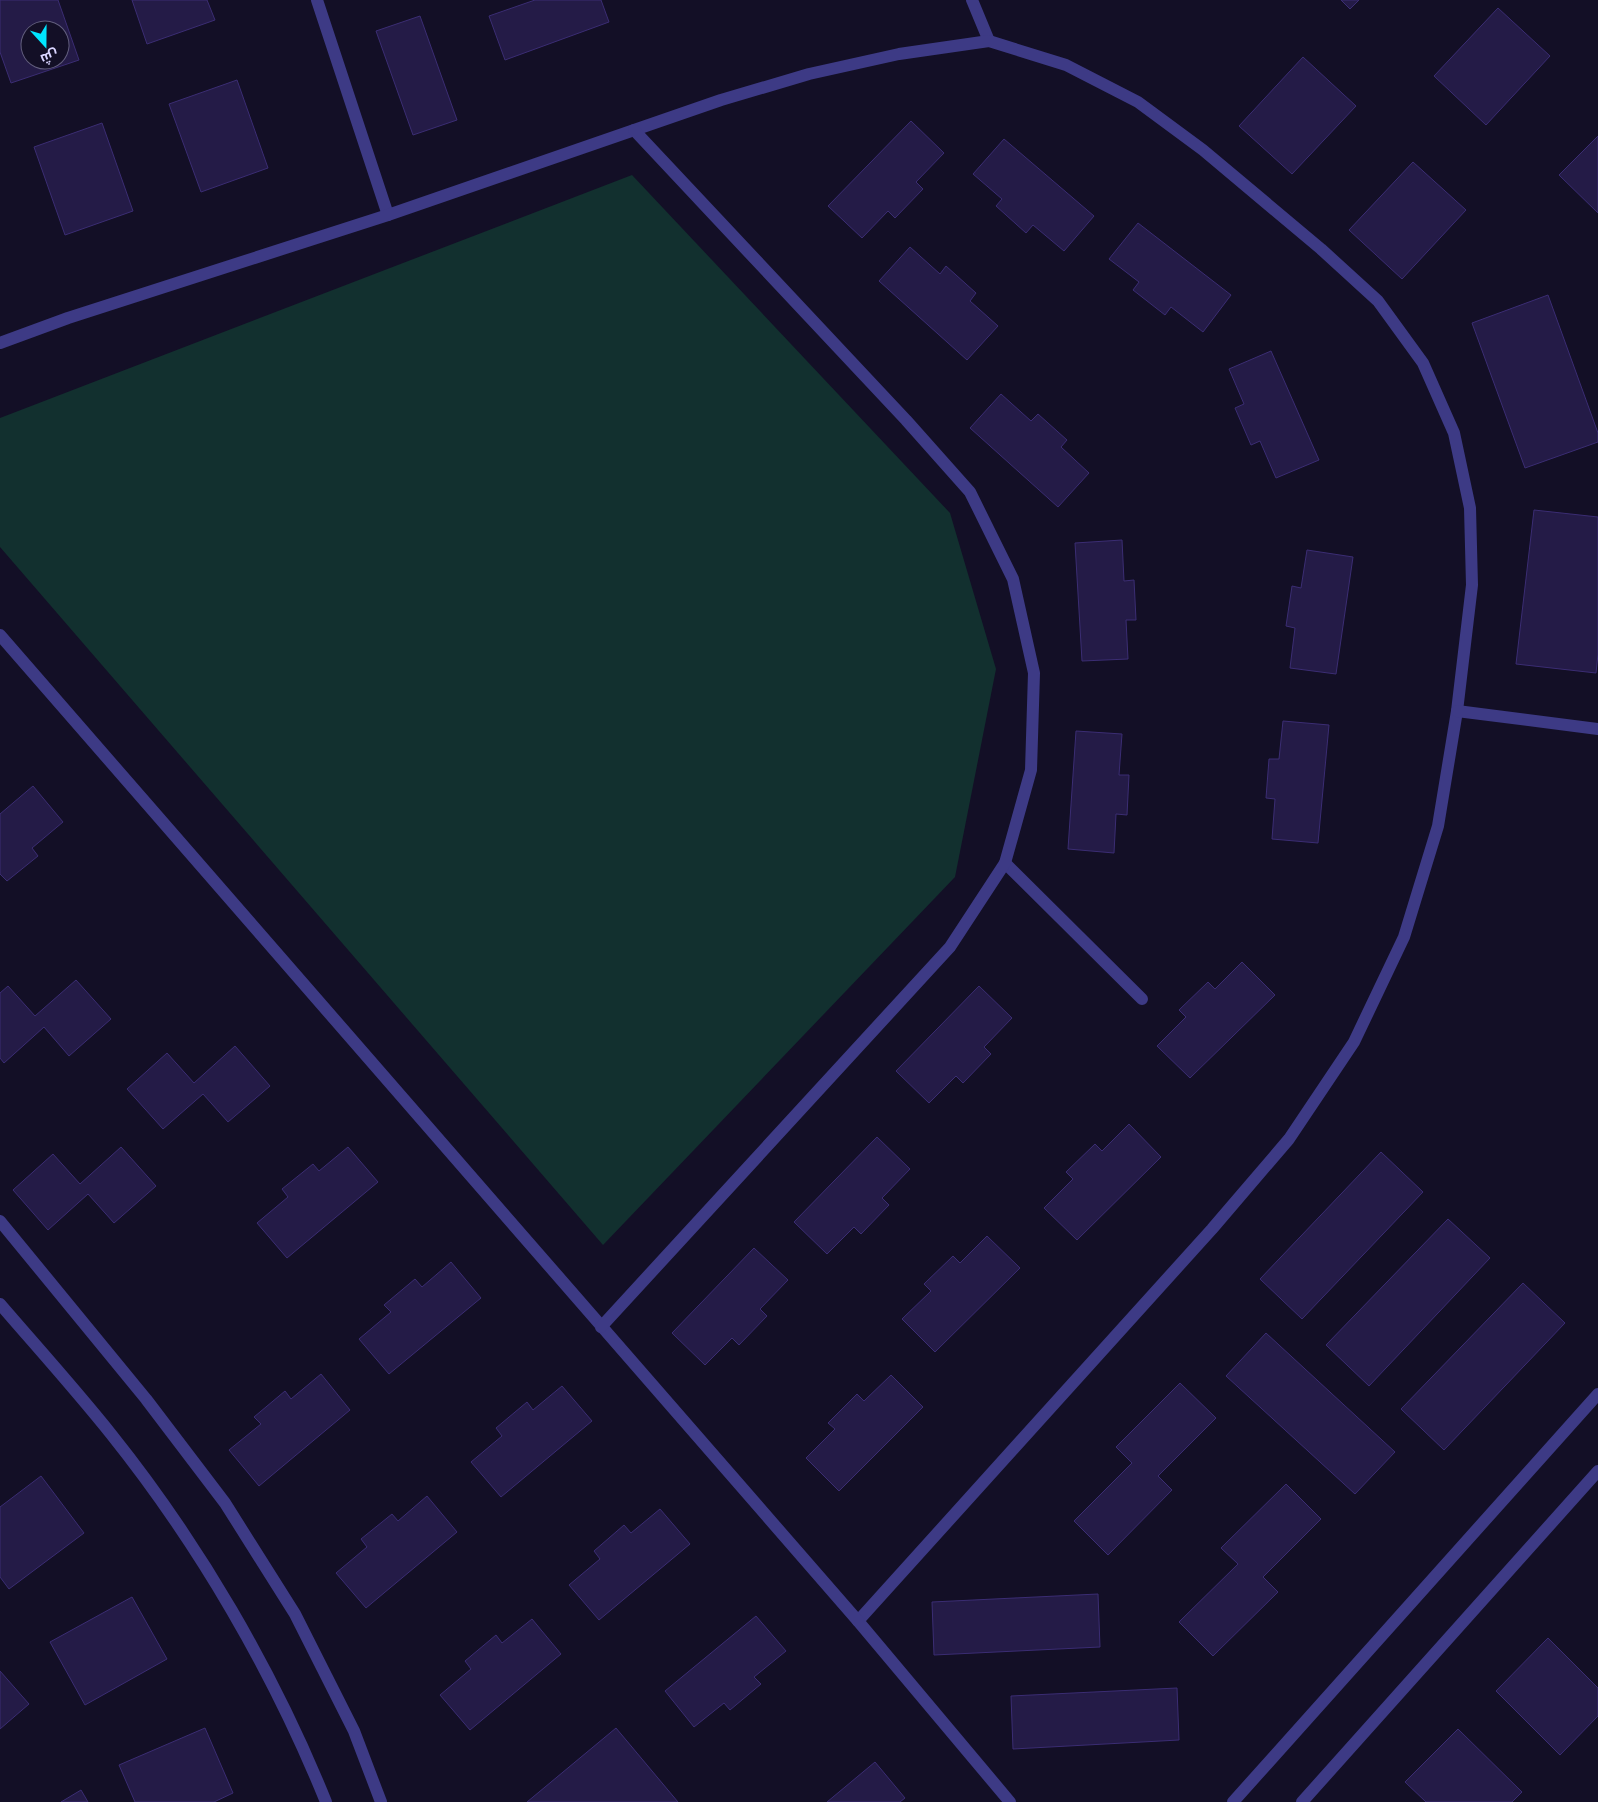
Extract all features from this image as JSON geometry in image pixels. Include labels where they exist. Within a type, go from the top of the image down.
[{"type":"street","points":[[317,0],[388,215]]},
{"type":"street","points":[[972,0],[989,41]]},
{"type":"street","points":[[0,343],[68,318],[388,215],[721,100],[809,74],[899,54],[989,41],[1066,65],[1138,102],[1210,156],[1321,249],[1378,301],[1423,363],[1454,433],[1470,508],[1472,584],[1456,711],[1438,826],[1404,937],[1354,1042],[1289,1139],[1212,1229],[858,1621]]},
{"type":"street","points":[[601,1327],[950,947],[1004,863],[1031,770],[1034,673],[1013,579],[970,492],[906,420],[634,130]]},
{"type":"street","points":[[0,635],[858,1621],[1010,1802]]},
{"type":"street","points":[[1456,711],[1598,729]]},
{"type":"street","points":[[1004,863],[1142,1000]]},
{"type":"street","points":[[0,1221],[146,1399],[225,1503],[295,1614],[354,1731],[381,1802]]},
{"type":"street","points":[[0,1304],[111,1434],[184,1535],[249,1641],[305,1752],[326,1802]]},
{"type":"street","points":[[1233,1802],[1598,1394]]},
{"type":"street","points":[[1302,1802],[1598,1471]]},
{"type":"green space","points":[[632,175],[950,513],[996,669],[955,877],[603,1245],[0,547],[0,418]]},
{"type":"building","points":[[0,0],[58,0],[65,20],[20,20],[20,70],[49,70],[11,83],[0,52]]},
{"type":"building","points":[[132,0],[207,0],[215,20],[147,44]]},
{"type":"building","points":[[535,0],[601,0],[609,22],[505,60],[489,16]]},
{"type":"building","points":[[1341,0],[1359,0],[1350,9]]},
{"type":"building","points":[[1498,8],[1550,56],[1486,125],[1434,76]]},
{"type":"building","points":[[420,16],[457,120],[413,135],[376,31]]},
{"type":"building","points":[[70,34],[79,60],[70,63]]},
{"type":"building","points":[[1303,57],[1356,106],[1292,174],[1239,126]]},
{"type":"building","points":[[237,80],[268,168],[201,192],[169,104]]},
{"type":"building","points":[[911,121],[944,153],[916,182],[923,189],[895,218],[888,211],[862,238],[828,206]]},
{"type":"building","points":[[102,123],[133,211],[65,235],[34,147]]},
{"type":"building","points":[[1598,136],[1598,213],[1559,175]]},
{"type":"building","points":[[1004,139],[1094,216],[1064,251],[1033,225],[1026,233],[996,206],[1002,199],[973,174]]},
{"type":"building","points":[[1413,162],[1466,210],[1402,279],[1349,230]]},
{"type":"building","points":[[1138,223],[1231,295],[1203,332],[1171,307],[1165,315],[1133,290],[1139,282],[1109,259]]},
{"type":"building","points":[[910,247],[940,274],[946,266],[976,293],[970,301],[998,326],[967,360],[879,281]]},
{"type":"building","points":[[1548,295],[1598,433],[1598,442],[1525,468],[1472,323]]},
{"type":"building","points":[[1271,351],[1319,460],[1276,478],[1260,441],[1251,445],[1235,408],[1244,404],[1229,369]]},
{"type":"building","points":[[1001,394],[1031,421],[1038,414],[1067,440],[1061,447],[1089,473],[1058,507],[970,428]]},
{"type":"building","points":[[1534,510],[1598,517],[1598,654],[1596,673],[1516,664]]},
{"type":"building","points":[[1122,540],[1124,581],[1134,580],[1136,620],[1126,620],[1128,659],[1082,661],[1075,543]]},
{"type":"building","points":[[1307,550],[1353,557],[1336,674],[1290,668],[1295,628],[1286,626],[1292,586],[1301,588]]},
{"type":"building","points":[[1283,721],[1329,725],[1318,843],[1272,839],[1275,799],[1266,798],[1269,759],[1279,759]]},
{"type":"building","points":[[1076,731],[1122,734],[1119,775],[1129,775],[1127,815],[1116,814],[1114,853],[1068,849]]},
{"type":"building","points":[[33,786],[63,822],[32,848],[38,856],[7,881],[0,874],[0,814]]},
{"type":"building","points":[[1242,962],[1275,995],[1190,1078],[1157,1046],[1186,1017],[1179,1010],[1208,982],[1215,989]]},
{"type":"building","points":[[76,980],[111,1019],[69,1056],[44,1027],[4,1063],[0,1058],[0,993],[8,986],[35,1016]]},
{"type":"building","points":[[979,986],[1012,1018],[984,1047],[991,1054],[963,1083],[956,1076],[929,1103],[896,1071]]},
{"type":"building","points":[[235,1046],[270,1086],[228,1122],[203,1094],[163,1129],[127,1089],[167,1053],[194,1083]]},
{"type":"building","points":[[1129,1124],[1161,1157],[1077,1240],[1044,1208],[1073,1179],[1066,1172],[1095,1144],[1102,1151]]},
{"type":"building","points":[[877,1137],[910,1169],[882,1198],[889,1205],[861,1234],[854,1227],[827,1254],[794,1222]]},
{"type":"building","points":[[121,1147],[156,1186],[114,1223],[88,1194],[48,1230],[13,1190],[53,1154],[80,1184]]},
{"type":"building","points":[[348,1147],[378,1182],[287,1258],[257,1223],[288,1197],[282,1189],[313,1164],[319,1171]]},
{"type":"building","points":[[1381,1152],[1423,1192],[1302,1319],[1260,1279]]},
{"type":"building","points":[[1448,1219],[1490,1258],[1369,1386],[1326,1345]]},
{"type":"building","points":[[987,1236],[1020,1268],[935,1352],[902,1319],[931,1291],[924,1284],[953,1256],[960,1263]]},
{"type":"building","points":[[754,1248],[788,1280],[760,1309],[767,1316],[739,1345],[732,1338],[705,1365],[672,1333]]},
{"type":"building","points":[[451,1262],[481,1298],[389,1374],[359,1339],[391,1312],[384,1305],[415,1279],[422,1287]]},
{"type":"building","points":[[1523,1283],[1565,1323],[1444,1450],[1401,1409]]},
{"type":"building","points":[[1266,1333],[1395,1452],[1355,1494],[1226,1376]]},
{"type":"building","points":[[321,1374],[350,1410],[259,1486],[229,1450],[261,1424],[254,1417],[285,1391],[291,1399]]},
{"type":"building","points":[[891,1375],[923,1407],[839,1491],[806,1458],[835,1429],[828,1423],[857,1394],[864,1401]]},
{"type":"building","points":[[1180,1383],[1216,1418],[1158,1476],[1172,1490],[1108,1555],[1074,1521],[1132,1463],[1116,1447]]},
{"type":"building","points":[[562,1386],[592,1421],[501,1497],[471,1462],[502,1436],[496,1428],[527,1402],[533,1410]]},
{"type":"building","points":[[41,1476],[84,1533],[9,1589],[0,1577],[0,1507]]},
{"type":"building","points":[[1286,1484],[1321,1519],[1263,1577],[1278,1592],[1213,1656],[1179,1622],[1238,1564],[1221,1548]]},
{"type":"building","points":[[427,1496],[457,1532],[366,1608],[336,1573],[367,1547],[361,1539],[392,1514],[398,1521]]},
{"type":"building","points":[[660,1509],[690,1544],[599,1620],[569,1585],[600,1559],[594,1551],[624,1525],[631,1533]]},
{"type":"building","points":[[1098,1594],[1100,1647],[934,1655],[932,1602]]},
{"type":"building","points":[[132,1597],[167,1659],[85,1705],[50,1642]]},
{"type":"building","points":[[756,1616],[786,1651],[754,1677],[761,1684],[730,1710],[724,1703],[694,1727],[665,1691]]},
{"type":"building","points":[[532,1619],[561,1654],[470,1730],[440,1695],[471,1669],[465,1661],[496,1635],[502,1643]]},
{"type":"building","points":[[1548,1638],[1598,1688],[1598,1716],[1560,1755],[1496,1691]]},
{"type":"building","points":[[0,1671],[29,1704],[0,1729]]},
{"type":"building","points":[[1177,1688],[1179,1740],[1013,1749],[1011,1696]]},
{"type":"building","points":[[205,1728],[233,1793],[214,1802],[135,1802],[119,1765]]},
{"type":"building","points":[[616,1728],[678,1802],[527,1802]]},
{"type":"building","points":[[1458,1729],[1522,1792],[1512,1802],[1426,1802],[1405,1782]]},
{"type":"building","points":[[875,1762],[905,1798],[900,1802],[827,1802]]},
{"type":"building","points":[[81,1790],[88,1802],[61,1802]]}]
